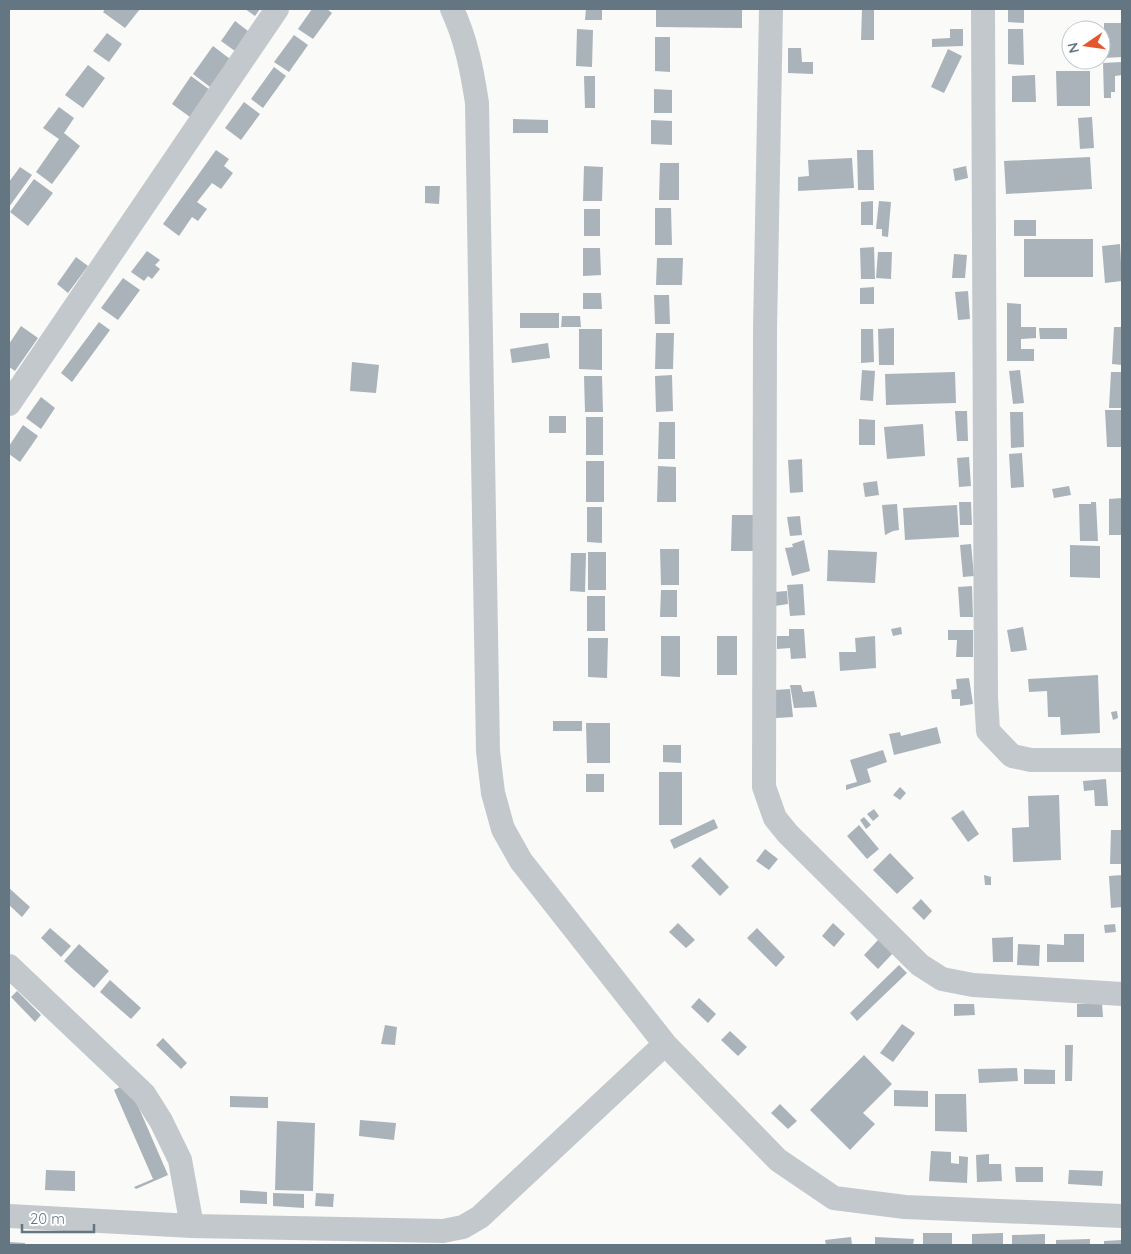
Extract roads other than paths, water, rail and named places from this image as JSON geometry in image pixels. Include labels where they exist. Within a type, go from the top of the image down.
[{"type":"street","points":[[9,404],[278,9]]},
{"type":"street","points":[[452,9],[462,31],[473,74],[477,103],[488,751],[493,793],[503,829],[521,861],[665,1044],[778,1160],[834,1198],[905,1208],[1122,1216]]},
{"type":"street","points":[[771,9],[765,330],[764,787],[775,818],[788,834],[920,965],[942,979],[973,985],[1122,994]]},
{"type":"street","points":[[984,9],[986,697],[988,731],[1012,756],[1031,760],[1122,760]]},
{"type":"street","points":[[9,966],[144,1094],[161,1120],[180,1160],[192,1226]]},
{"type":"street","points":[[9,1216],[192,1226],[443,1231],[463,1228],[480,1217],[665,1044]]}]
